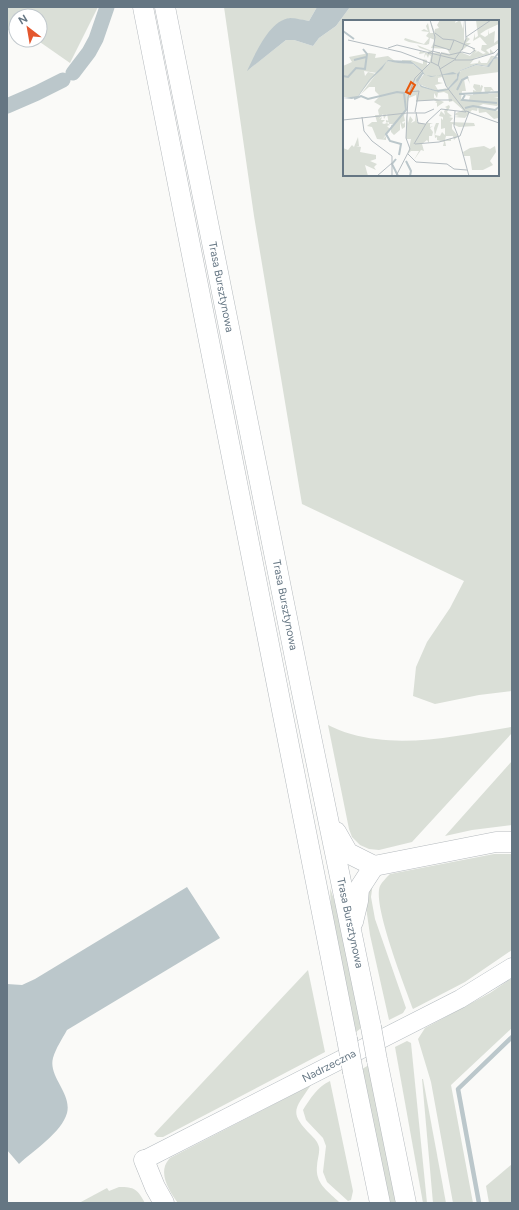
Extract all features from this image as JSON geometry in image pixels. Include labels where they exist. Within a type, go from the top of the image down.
[{"type":"main road","name":"Trasa Bursztynowa","points":[[143,7],[380,1203]]},
{"type":"main road","name":"Trasa Bursztynowa","points":[[165,7],[301,688],[372,1028],[406,1203]]},
{"type":"main road","points":[[329,820],[348,853],[374,866],[496,842],[512,842]]},
{"type":"main road","points":[[351,928],[358,900],[359,889],[374,866]]},
{"type":"main road","points":[[144,1160],[155,1187],[164,1203]]},
{"type":"main road","points":[[365,1203],[373,1172]]},
{"type":"street","name":"Nadrzeczna","points":[[144,1160],[460,1000],[512,967]]},
{"type":"shaded area","points":[[7,7],[98,7],[70,63],[48,48],[48,8],[8,8],[7,30]]},
{"type":"shaded area","points":[[224,7],[317,7],[309,21],[289,18],[248,70],[286,40],[294,40],[313,46],[319,38],[336,26],[350,7],[512,7],[512,691],[479,695],[435,704],[413,696],[416,667],[427,642],[450,608],[464,581],[302,504],[254,216]]},
{"type":"shaded area","points":[[317,7],[350,7],[336,26],[319,38],[313,46],[294,40],[286,40],[247,71],[269,31],[282,20],[290,18],[309,21]]},
{"type":"shaded area","points":[[328,725],[351,734],[391,740],[451,737],[511,727],[512,733],[412,842],[379,850],[369,849],[360,845],[352,837],[349,829]]},
{"type":"shaded area","points":[[512,761],[512,825],[472,830],[445,836]]},
{"type":"shaded area","points":[[494,854],[512,854],[512,950],[465,982],[413,1009],[390,946],[381,910],[379,896],[380,886],[390,874]]},
{"type":"shaded area","points":[[373,882],[371,897],[375,919],[406,1008],[403,1013],[389,1020],[370,935],[366,907],[370,886]]},
{"type":"shaded area","points":[[187,887],[220,938],[67,1030],[53,1058],[52,1065],[66,1099],[68,1106],[67,1113],[64,1120],[53,1134],[19,1164],[7,1150],[7,984],[22,985],[35,979]]},
{"type":"shaded area","points":[[330,888],[337,908],[361,1028],[355,1033],[331,909]]},
{"type":"shaded area","points":[[308,970],[325,1052],[163,1137],[157,1137],[154,1134]]},
{"type":"shaded area","points":[[512,978],[512,1028],[451,1085],[473,1203],[453,1203],[431,1082],[418,1039],[425,1028],[490,993]]},
{"type":"shaded area","points":[[407,1041],[411,1043],[427,1203],[423,1203],[395,1047]]},
{"type":"shaded area","points":[[369,1065],[397,1203],[389,1203],[362,1069]]},
{"type":"shaded area","points":[[423,1079],[446,1203],[433,1203]]},
{"type":"shaded area","points":[[330,1081],[353,1191],[351,1200],[348,1201],[327,1182],[323,1172],[326,1146],[323,1138],[306,1120],[303,1110],[318,1090]]},
{"type":"shaded area","points":[[311,1085],[298,1105],[296,1110],[297,1115],[299,1121],[316,1140],[319,1147],[317,1164],[318,1178],[323,1187],[340,1203],[178,1203],[170,1191],[164,1176],[165,1166],[170,1158]]},
{"type":"shaded area","points":[[512,1164],[512,1203],[489,1203],[486,1186]]},
{"type":"shaded area","points":[[119,1187],[132,1188],[140,1195],[145,1203],[79,1203],[107,1188],[109,1191]]},
{"type":"waterway","points":[[73,73],[89,52],[96,39],[107,7]]},
{"type":"waterway","points":[[7,106],[63,80]]},
{"type":"waterway","points":[[479,1203],[458,1089],[512,1037]]}]
